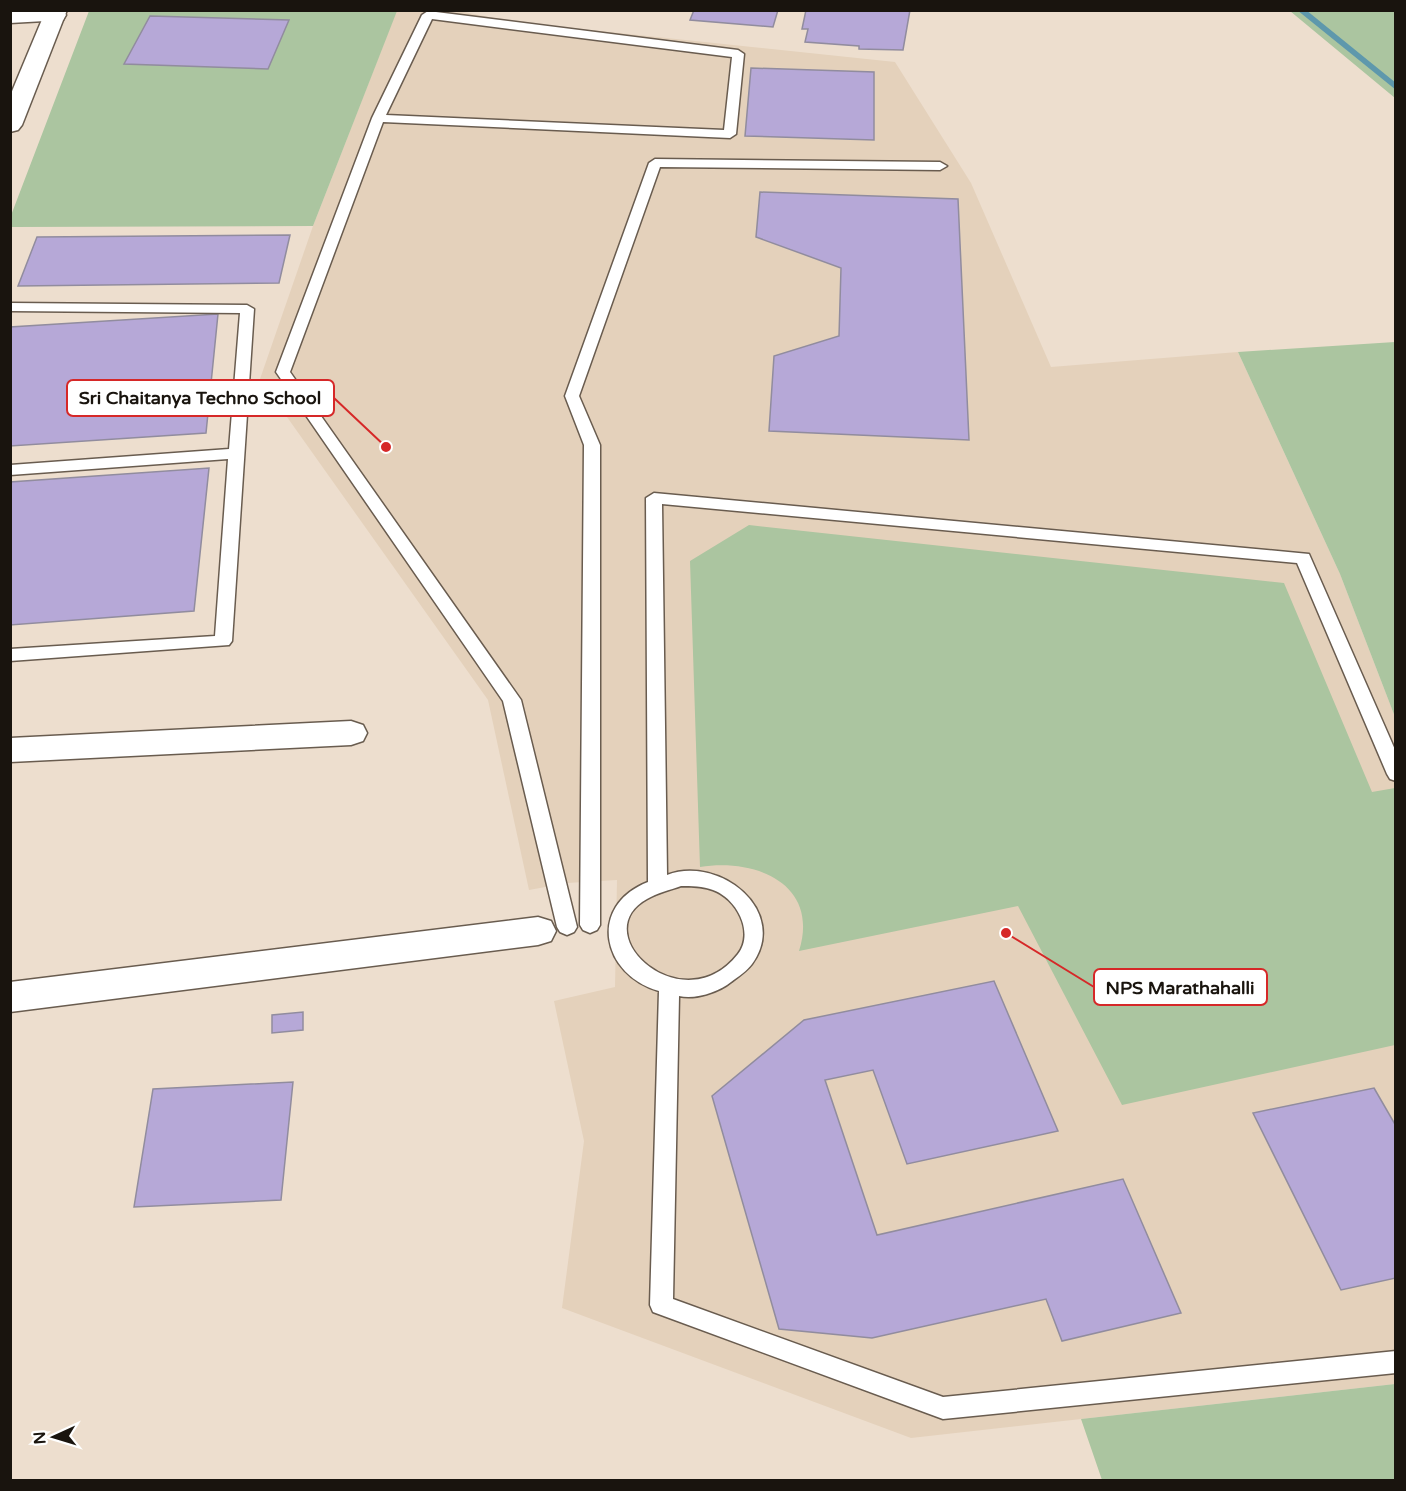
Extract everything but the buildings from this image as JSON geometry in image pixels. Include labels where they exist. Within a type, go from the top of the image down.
[{"type":"street","points":[[10,16],[56,13],[10,125]]},
{"type":"street","points":[[10,750],[351,733]]},
{"type":"street","points":[[10,997],[553,929]]},
{"type":"lane","points":[[378,118],[730,134],[738,54],[428,15],[378,118],[283,372],[512,700],[553,929],[618,922]]},
{"type":"lane","points":[[590,925],[592,445],[572,396],[655,164],[940,166]]},
{"type":"lane","points":[[10,307],[248,309],[223,641],[10,655]]},
{"type":"lane","points":[[10,470],[237,453]]},
{"type":"lane","points":[[658,882],[654,498],[1303,558],[1395,774]]},
{"type":"lane","points":[[680,878],[704,879],[725,888],[741,900],[752,917],[755,936],[749,955],[736,970],[718,982],[694,988],[669,987],[646,979],[628,964],[618,946],[618,922],[624,908],[638,893],[658,882],[680,878]]},
{"type":"lane","points":[[669,987],[660,1305],[943,1408],[1395,1362]]},
{"type":"shaded area","points":[[397,10],[459,11],[514,22],[895,62],[971,183],[1051,367],[1238,352],[1340,574],[1395,717],[1395,1384],[911,1438],[562,1308],[584,1141],[554,1001],[615,987],[617,880],[567,883],[529,890],[488,700],[260,379],[313,226]]},
{"type":"green space","points":[[89,11],[397,11],[313,226],[11,227],[10,218]]},
{"type":"green space","points":[[1290,11],[1395,11],[1395,98]]},
{"type":"green space","points":[[1396,342],[1395,717],[1340,574],[1238,352]]},
{"type":"green space","points":[[749,525],[1284,583],[1372,792],[1395,788],[1395,1045],[1122,1105],[1018,906],[799,951],[803,928],[800,908],[792,893],[778,880],[742,867],[721,865],[700,867],[690,561]]},
{"type":"green space","points":[[1395,1384],[1395,1480],[1102,1480],[1081,1419]]},
{"type":"waterway","points":[[1301,10],[1396,88]]},
{"type":"place","name":"Sri Chaitanya Techno School","points":[[386,447]]},
{"type":"place","name":"NPS Marathahalli","points":[[1006,933]]}]
